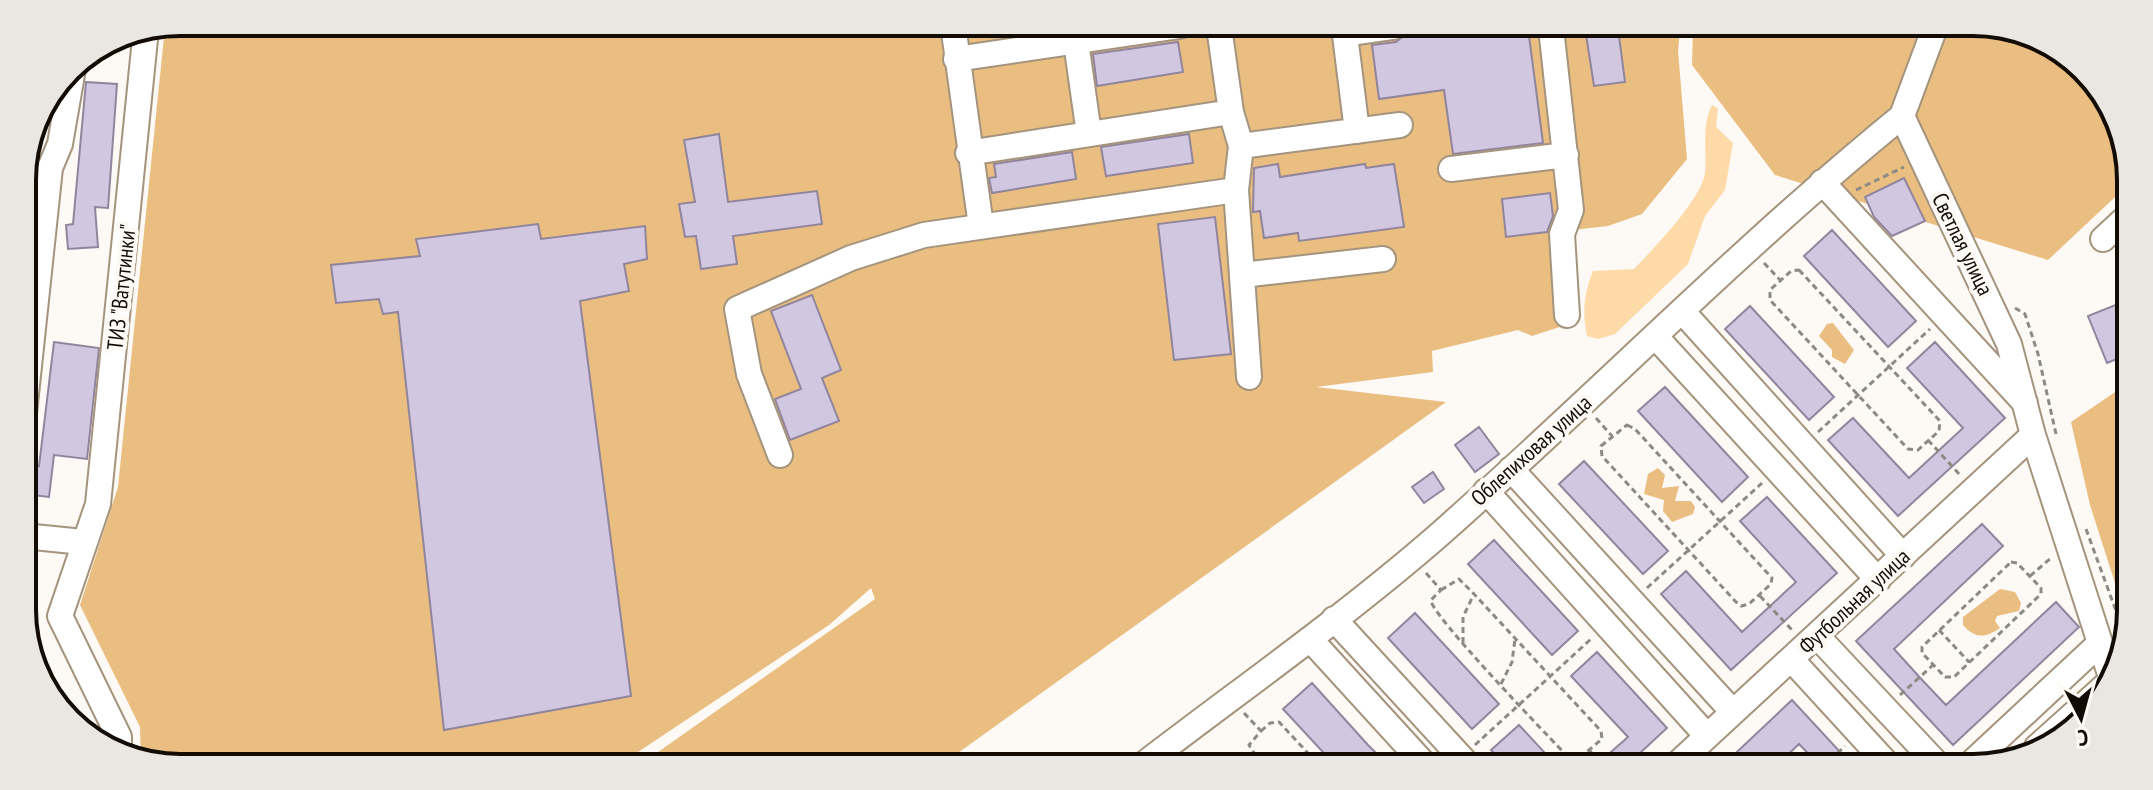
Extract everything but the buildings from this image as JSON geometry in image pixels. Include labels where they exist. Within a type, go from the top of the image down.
[{"type":"street","points":[[954,36],[968,153],[981,226]]},
{"type":"street","points":[[956,59],[1065,36]]},
{"type":"street","points":[[1075,36],[1089,134]]},
{"type":"street","points":[[1220,36],[1231,112],[1241,146],[1236,190],[1249,377]]},
{"type":"street","points":[[1345,36],[1357,131]]},
{"type":"street","points":[[1552,36],[1571,210],[1562,234],[1567,315]]},
{"type":"street","points":[[1902,116],[1932,36]]},
{"type":"street","name":"ТИЗ \"Ватутинки\"","points":[[119,740],[60,616],[98,504],[145,41]]},
{"type":"street","points":[[36,269],[50,168],[60,144],[70,88]]},
{"type":"street","points":[[968,153],[1231,112]]},
{"type":"street","name":"Светлая улица","points":[[1902,116],[1998,316],[2027,405],[2045,438]]},
{"type":"street","name":"Облепиховая улица","points":[[1163,754],[1411,558],[1750,248],[1830,190],[1902,116]]},
{"type":"street","points":[[1241,146],[1400,125]]},
{"type":"street","points":[[1451,169],[1566,155]]},
{"type":"street","points":[[36,178],[50,168]]},
{"type":"street","points":[[780,455],[749,374],[737,309],[851,258],[924,235],[1236,190]]},
{"type":"street","points":[[1830,190],[2027,405]]},
{"type":"street","points":[[2103,239],[2117,226]]},
{"type":"street","points":[[1242,275],[1383,259]]},
{"type":"street","points":[[1682,311],[1903,556]]},
{"type":"street","points":[[1655,336],[1878,580]]},
{"type":"street","points":[[2045,438],[2071,554],[2106,665]]},
{"type":"street","name":"Футбольная улица","points":[[1688,754],[1974,490],[2045,438]]},
{"type":"street","points":[[1511,469],[1733,712]]},
{"type":"street","points":[[1486,491],[1707,736]]},
{"type":"street","points":[[36,537],[83,542]]},
{"type":"street","points":[[1334,619],[1457,754]]},
{"type":"street","points":[[1310,639],[1415,754]]},
{"type":"street","points":[[1981,754],[2098,645]]},
{"type":"street","points":[[1805,647],[1881,754]]},
{"type":"street","points":[[1805,647],[1925,754]]},
{"type":"path","points":[[1830,190],[1921,159]]},
{"type":"path","points":[[1750,248],[1781,281]]},
{"type":"path","points":[[1791,271],[1802,272],[1889,366],[1940,421],[1939,431],[1915,451],[1908,449],[1770,300],[1770,290],[1791,271]]},
{"type":"path","points":[[1998,316],[2016,308],[2025,314],[2038,354],[2045,438]]},
{"type":"path","points":[[1812,438],[1945,315]]},
{"type":"path","points":[[1627,425],[1631,426],[1720,522],[1772,578],[1771,584],[1749,604],[1741,606],[1688,550],[1602,456],[1601,446],[1627,425]]},
{"type":"path","points":[[1928,440],[1974,490]]},
{"type":"path","points":[[1632,602],[1777,470]]},
{"type":"path","points":[[2082,517],[2117,613]]},
{"type":"path","points":[[2029,576],[2048,560],[2071,554]]},
{"type":"path","points":[[1411,558],[1441,590]]},
{"type":"path","points":[[2011,562],[2017,563],[2029,576],[2041,588],[2039,597],[1969,662],[1949,678],[1933,665],[1921,649],[2011,562]]},
{"type":"path","points":[[1565,754],[1430,606],[1431,600],[1441,590],[1459,579],[1601,731],[1602,739],[1584,754]]},
{"type":"path","points":[[1463,643],[1463,617],[1474,594]]},
{"type":"path","points":[[1760,595],[1805,647]]},
{"type":"path","points":[[1472,754],[1550,676],[1607,625]]},
{"type":"path","points":[[1939,630],[1969,662]]},
{"type":"path","points":[[1501,684],[1512,662],[1515,638]]},
{"type":"path","points":[[1232,699],[1261,731]]},
{"type":"path","points":[[1255,754],[1249,745],[1270,723],[1279,722],[1309,754]]},
{"type":"path","points":[[1589,750],[1593,754]]},
{"type":"shaded area","points":[[1679,36],[1687,159],[1642,214],[1608,226],[1572,230],[1575,322],[1532,336],[1518,330],[1432,351],[1433,372],[1316,387],[1446,402],[957,754],[655,754],[875,599],[871,588],[829,625],[635,754],[170,754],[141,748],[140,727],[80,605],[118,487],[164,37]]},
{"type":"shaded area","points":[[1693,36],[1983,36],[2020,44],[2053,60],[2068,72],[2098,108],[2112,142],[2117,195],[2048,260],[1775,175],[1692,65]]},
{"type":"shaded area","points":[[1712,105],[1718,108],[1716,127],[1733,143],[1725,190],[1705,216],[1688,264],[1615,334],[1598,339],[1587,336],[1585,303],[1593,271],[1634,269],[1695,197],[1705,173],[1705,130]]},
{"type":"shaded area","points":[[1833,323],[1854,350],[1845,364],[1832,357],[1832,350],[1819,336],[1827,324]]},
{"type":"shaded area","points":[[2117,391],[2117,589],[2090,505],[2071,422]]},
{"type":"shaded area","points":[[1658,468],[1665,475],[1662,488],[1679,486],[1675,501],[1691,501],[1695,507],[1693,514],[1672,522],[1663,511],[1664,500],[1644,494],[1648,474]]},
{"type":"shaded area","points":[[2000,589],[2015,592],[2021,603],[2019,611],[1997,616],[1995,621],[2000,628],[1990,634],[1981,636],[1972,633],[1963,625],[1963,617]]}]
